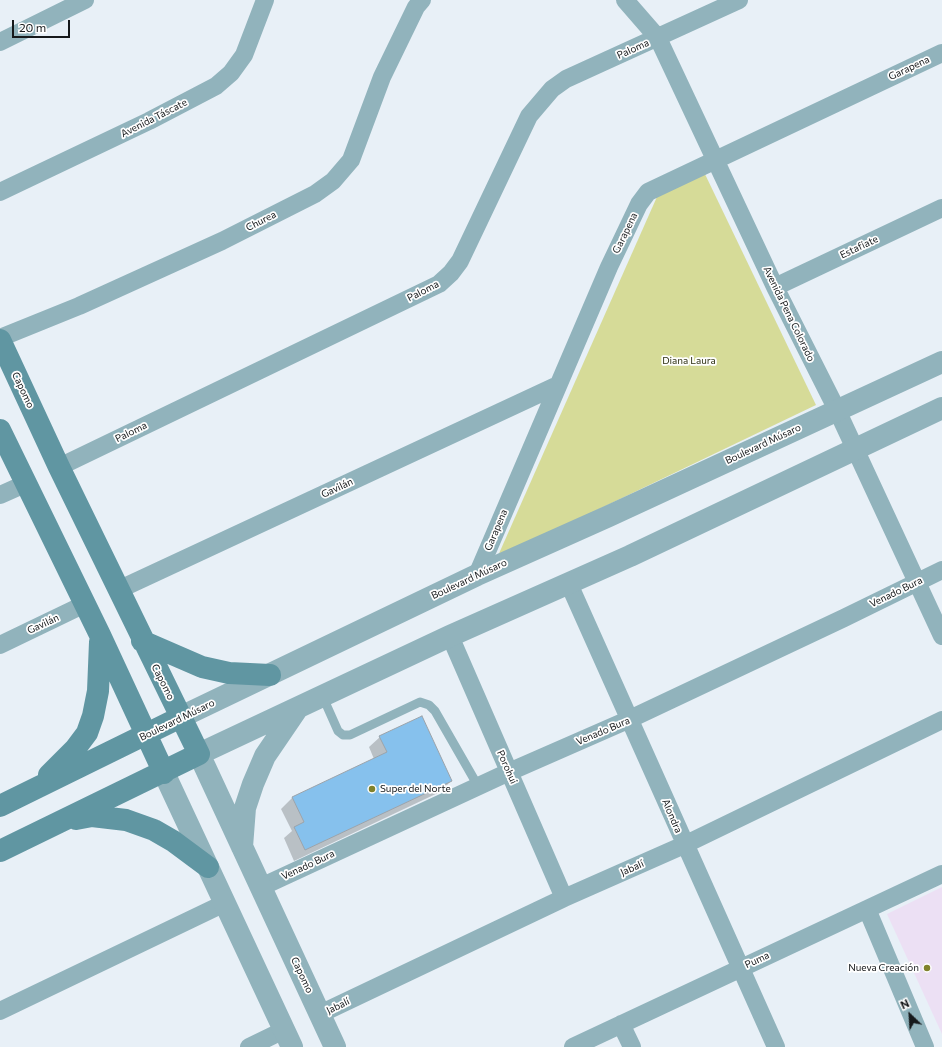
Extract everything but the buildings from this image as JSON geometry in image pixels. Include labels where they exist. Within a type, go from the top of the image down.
[{"type":"main road","name":"Capomo","points":[[0,339],[142,641],[199,754]]},
{"type":"main road","points":[[0,430],[100,635],[164,773]]},
{"type":"main road","points":[[35,790],[75,749],[87,733],[93,716],[98,691],[100,672],[100,635]]},
{"type":"main road","points":[[142,641],[202,667],[229,673],[270,674]]},
{"type":"main road","name":"Boulevard Músaro","points":[[0,806],[181,717]]},
{"type":"main road","points":[[0,851],[164,773],[199,754]]},
{"type":"main road","points":[[59,822],[92,816],[126,820],[154,830],[173,841],[208,867]]},
{"type":"street","points":[[0,42],[85,0]]},
{"type":"street","name":"Avenida Táscate","points":[[0,192],[149,121],[216,86],[231,72],[244,54],[265,0]]},
{"type":"street","name":"Churea","points":[[0,339],[79,306],[222,241],[315,194],[333,181],[350,160],[382,77],[416,7],[422,0]]},
{"type":"street","name":"Avenida Pena Colorado","points":[[625,0],[658,38],[775,286],[837,410],[942,636]]},
{"type":"street","name":"Paloma","points":[[59,467],[438,284],[451,273],[460,261],[529,116],[540,101],[552,89],[566,79],[739,0]]},
{"type":"street","name":"Garapena","points":[[477,574],[608,267],[639,204],[648,192],[942,53]]},
{"type":"street","name":"Estafiate","points":[[775,286],[942,208]]},
{"type":"street","name":"Boulevard Músaro","points":[[181,717],[477,574],[609,516],[942,362]]},
{"type":"street","name":"Gavilán","points":[[118,590],[556,386]]},
{"type":"street","points":[[199,754],[450,636],[570,584],[942,408]]},
{"type":"street","points":[[0,495],[27,483]]},
{"type":"street","name":"Venado Bura","points":[[262,887],[478,786],[630,719],[942,570]]},
{"type":"street","name":"Alondra","points":[[570,584],[684,845],[776,1047]]},
{"type":"street","name":"Gavilán","points":[[0,644],[85,604]]},
{"type":"street","name":"Porohui","points":[[450,636],[564,898]]},
{"type":"street","points":[[242,848],[245,808],[253,784],[265,756],[297,708]]},
{"type":"street","name":"Jabalí","points":[[320,1014],[564,898],[684,845],[942,720]]},
{"type":"street","name":"Capomo","points":[[199,754],[335,1047]]},
{"type":"street","points":[[164,773],[288,1039],[249,1047]]},
{"type":"street","name":"Puma","points":[[573,1047],[942,874]]},
{"type":"street","points":[[0,1010],[225,903]]},
{"type":"street","points":[[867,909],[925,1047]]},
{"type":"street","points":[[621,1024],[632,1047]]},
{"type":"lane","points":[[322,695],[338,730],[343,735],[350,735],[420,702],[429,705],[435,711],[478,786]]},
{"type":"shaded area","name":"Nueva Creación","points":[[942,887],[942,1034],[887,914]]},
{"type":"green space","name":"Diana Laura","points":[[703,170],[816,405],[497,558],[660,190]]},
{"type":"place","name":"Super del Norte","points":[[372,789]]},
{"type":"place","name":"Nueva Creación","points":[[927,968]]}]
